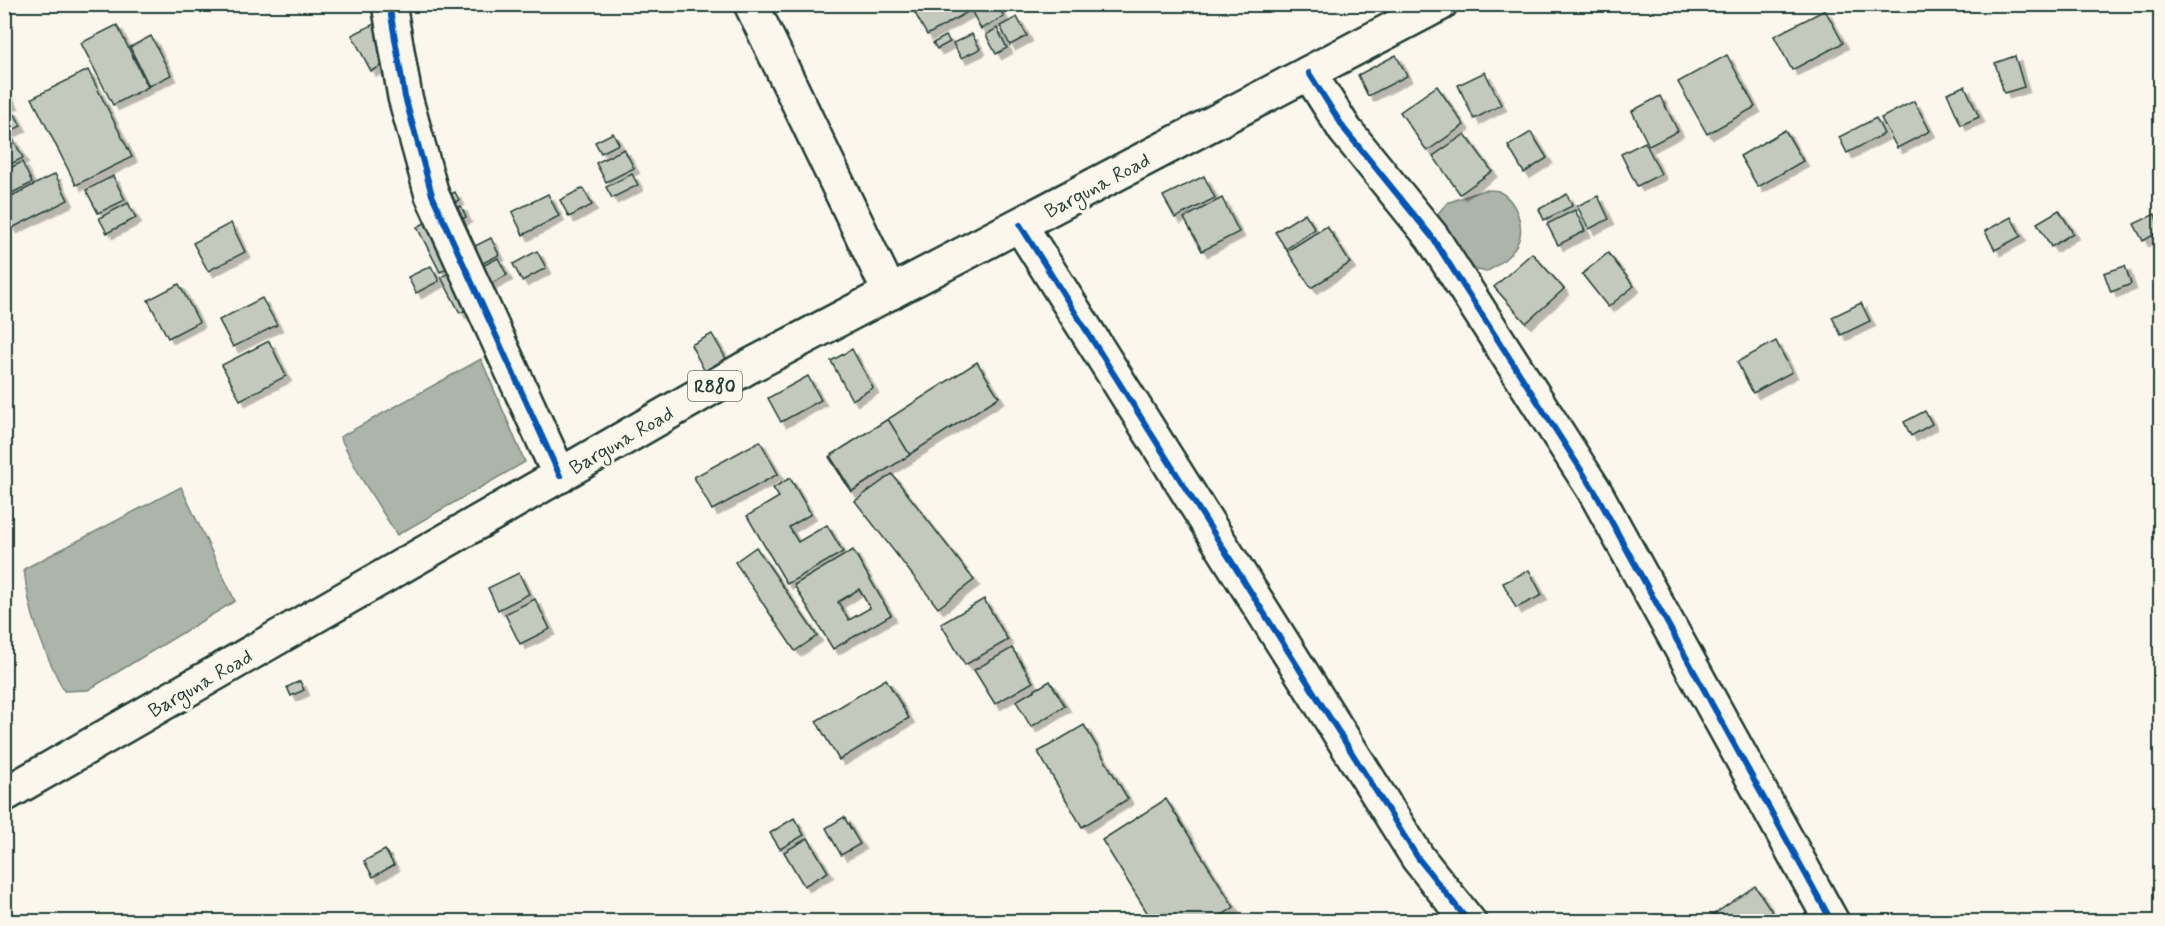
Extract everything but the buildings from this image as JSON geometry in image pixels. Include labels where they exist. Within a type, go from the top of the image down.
[{"type":"street","points":[[389,4],[405,97],[432,195],[560,476]]},
{"type":"street","points":[[751,4],[890,293]]},
{"type":"street","name":"Barguna Road","points":[[4,795],[746,368],[1440,4]]},
{"type":"street","points":[[1309,73],[1345,130],[1432,237],[1594,490],[1832,921]]},
{"type":"street","points":[[1020,225],[1418,858],[1469,921]]},
{"type":"shaded area","points":[[1484,190],[1498,191],[1510,200],[1520,222],[1520,237],[1511,253],[1486,272],[1470,268],[1435,217],[1447,203]]},
{"type":"shaded area","points":[[481,359],[525,462],[397,535],[361,478],[340,437]]},
{"type":"shaded area","points":[[181,487],[235,601],[88,690],[64,691],[38,632],[29,602],[24,569]]},
{"type":"cycle path","points":[[389,4],[405,97],[432,195],[560,476]]},
{"type":"cycle path","points":[[1309,73],[1345,130],[1432,237],[1594,490],[1832,922]]},
{"type":"cycle path","points":[[1020,225],[1418,858],[1469,922]]}]
